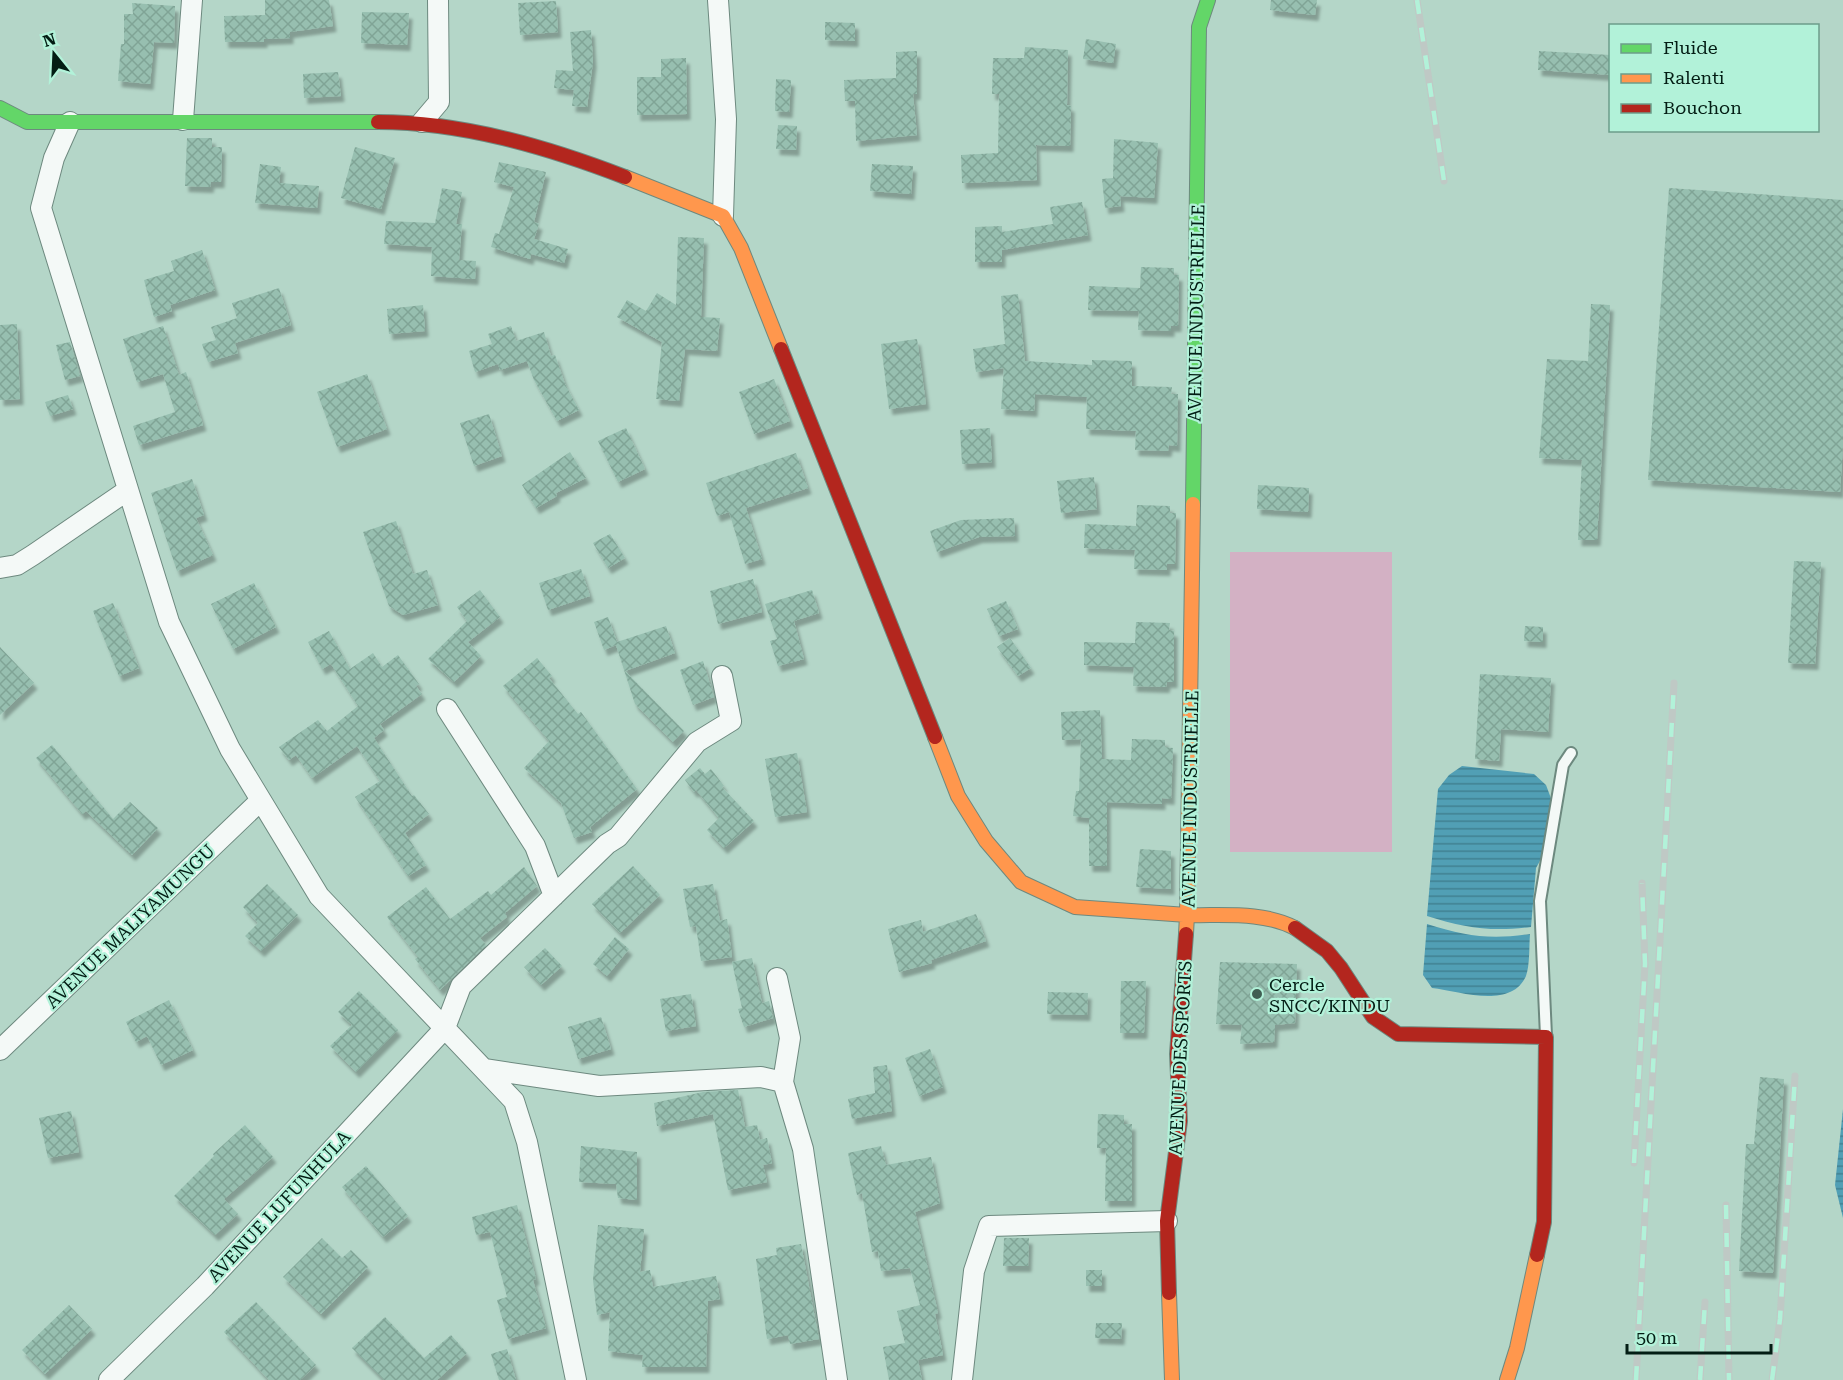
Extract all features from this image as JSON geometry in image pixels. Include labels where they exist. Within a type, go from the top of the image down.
[{"type":"street","points":[[183,120],[192,0]]},
{"type":"street","points":[[422,122],[439,102],[438,0]]},
{"type":"street","points":[[718,0],[726,119],[723,216],[745,259],[958,796],[986,842],[1021,882],[1075,907],[1187,915]]},
{"type":"street","name":"AVENUE INDUSTRIELLE","points":[[1206,2],[1199,27],[1187,915],[1278,920],[1305,934],[1339,964],[1376,1022],[1398,1034],[1546,1037]]},
{"type":"street","points":[[0,108],[27,122],[183,120],[422,122],[484,134],[591,164],[723,216]]},
{"type":"street","points":[[70,122],[54,158],[41,208],[170,622],[230,749],[319,896],[514,1101],[527,1142],[576,1380]]},
{"type":"street","points":[[0,568],[17,565],[128,490]]},
{"type":"street","points":[[445,1028],[461,986],[607,844],[618,837],[697,742],[730,721],[722,676]]},
{"type":"street","points":[[447,709],[535,846],[554,896]]},
{"type":"street","name":"AVENUE MALIYAMUNGU","points":[[0,1050],[260,801]]},
{"type":"street","name":"AVENUE DES SPORTS","points":[[1172,1380],[1167,1221],[1180,1121],[1177,1054],[1187,915]]},
{"type":"street","points":[[777,978],[790,1038],[783,1082],[803,1149],[837,1380]]},
{"type":"street","name":"AVENUE LUFUNHULA","points":[[110,1380],[205,1286],[445,1028]]},
{"type":"street","points":[[1507,1380],[1517,1348],[1544,1221],[1546,1037]]},
{"type":"street","points":[[484,1069],[600,1086],[761,1077],[783,1082]]},
{"type":"street","points":[[962,1380],[974,1271],[989,1226],[1167,1221]]},
{"type":"lane","points":[[1546,1037],[1540,901],[1563,765],[1571,753]]},
{"type":"shaded area","points":[[1230,552],[1392,552],[1392,852],[1230,852]]},
{"type":"water","points":[[1462,766],[1534,774],[1546,785],[1552,801],[1550,843],[1536,868],[1531,927],[1478,928],[1427,916],[1438,789],[1449,775]]},
{"type":"water","points":[[1427,924],[1478,936],[1502,937],[1530,934],[1526,976],[1519,986],[1509,993],[1497,996],[1432,988],[1423,975]]},
{"type":"water","points":[[1843,1109],[1843,1218],[1835,1185]]},
{"type":"building","points":[[265,0],[329,0],[333,26],[290,32],[290,38],[264,39],[264,42],[225,42],[224,16],[265,15]]},
{"type":"building","points":[[1271,0],[1317,0],[1315,15],[1270,10]]},
{"type":"building","points":[[556,1],[558,32],[520,35],[518,3]]},
{"type":"building","points":[[132,3],[175,6],[174,43],[154,42],[150,84],[118,81],[121,44],[124,44],[124,14],[133,14]]},
{"type":"building","points":[[362,12],[409,13],[407,45],[361,43]]},
{"type":"building","points":[[825,22],[855,23],[855,41],[825,40]]},
{"type":"building","points":[[591,30],[593,62],[587,107],[572,106],[574,90],[554,88],[556,70],[573,71],[570,32]]},
{"type":"building","points":[[1086,39],[1116,44],[1113,63],[1083,59]]},
{"type":"building","points":[[1025,47],[1068,50],[1067,105],[1071,106],[1070,146],[1036,145],[1037,180],[962,183],[961,155],[998,153],[999,94],[992,94],[993,58],[1024,58]]},
{"type":"building","points":[[917,51],[917,94],[913,94],[917,135],[856,141],[855,101],[845,101],[844,80],[896,78],[896,52]]},
{"type":"building","points":[[1539,51],[1609,55],[1609,75],[1538,70]]},
{"type":"building","points":[[686,58],[687,114],[637,115],[637,77],[661,77],[661,59]]},
{"type":"building","points":[[338,72],[341,96],[304,98],[303,74]]},
{"type":"building","points":[[776,79],[791,80],[789,112],[775,111]]},
{"type":"building","points":[[778,125],[797,126],[796,150],[776,149]]},
{"type":"building","points":[[187,138],[212,138],[212,147],[222,147],[221,182],[211,182],[210,187],[185,186]]},
{"type":"building","points":[[1114,139],[1158,143],[1154,198],[1120,196],[1121,206],[1105,208],[1102,179],[1113,178]]},
{"type":"building","points":[[355,147],[395,158],[381,209],[341,198]]},
{"type":"building","points":[[499,162],[546,172],[534,222],[539,224],[534,239],[568,249],[564,263],[531,254],[530,259],[491,247],[495,233],[499,234],[514,187],[494,182]]},
{"type":"building","points":[[260,164],[281,167],[279,183],[319,186],[317,208],[255,203]]},
{"type":"building","points":[[872,164],[913,166],[911,194],[870,191]]},
{"type":"building","points":[[442,188],[462,192],[456,224],[462,224],[459,260],[476,261],[475,279],[431,276],[432,247],[384,244],[386,221],[435,223]]},
{"type":"building","points":[[1669,188],[1843,200],[1843,444],[1840,492],[1648,480]]},
{"type":"building","points":[[1082,202],[1088,235],[1002,250],[1002,262],[975,262],[975,227],[1002,226],[1002,232],[1053,224],[1050,207]]},
{"type":"building","points":[[678,237],[704,238],[701,317],[720,318],[717,351],[685,349],[679,401],[656,399],[662,342],[617,317],[627,300],[646,311],[657,293],[676,305]]},
{"type":"building","points":[[202,250],[215,290],[170,305],[172,311],[154,317],[144,280],[174,271],[171,261]]},
{"type":"building","points":[[1141,267],[1174,268],[1174,275],[1179,275],[1178,326],[1171,326],[1171,331],[1138,330],[1139,311],[1088,310],[1089,286],[1140,288]]},
{"type":"building","points":[[279,288],[291,325],[235,343],[238,353],[208,362],[202,344],[216,340],[211,327],[237,318],[232,303]]},
{"type":"building","points":[[1018,294],[1025,361],[1092,365],[1092,360],[1132,361],[1132,386],[1172,387],[1171,394],[1178,394],[1177,446],[1169,445],[1168,451],[1135,450],[1136,431],[1086,429],[1087,397],[1035,394],[1034,411],[1001,409],[1004,368],[976,372],[973,349],[1005,344],[1001,296]]},
{"type":"building","points":[[1591,304],[1610,305],[1597,540],[1578,540],[1582,460],[1539,458],[1547,359],[1588,361]]},
{"type":"building","points":[[423,305],[425,331],[389,334],[387,309]]},
{"type":"building","points":[[17,324],[20,399],[0,400],[0,325]]},
{"type":"building","points":[[163,326],[179,375],[186,372],[203,425],[139,445],[133,426],[175,412],[163,374],[137,382],[123,339]]},
{"type":"building","points":[[511,326],[516,341],[544,332],[551,356],[555,355],[565,384],[579,410],[557,421],[534,380],[527,361],[500,370],[498,364],[475,372],[469,351],[492,344],[488,334]]},
{"type":"building","points":[[917,339],[926,404],[889,409],[881,344]]},
{"type":"building","points":[[70,342],[80,376],[65,380],[56,345]]},
{"type":"building","points":[[367,374],[387,429],[337,447],[317,392]]},
{"type":"building","points":[[774,379],[790,421],[754,434],[739,392]]},
{"type":"building","points":[[68,395],[73,409],[50,416],[45,402]]},
{"type":"building","points":[[489,414],[502,456],[474,466],[460,423]]},
{"type":"building","points":[[626,428],[645,469],[618,482],[598,441]]},
{"type":"building","points":[[990,428],[992,462],[962,464],[960,430]]},
{"type":"building","points":[[570,452],[586,478],[556,493],[557,496],[536,508],[522,485]]},
{"type":"building","points":[[796,453],[808,488],[746,508],[762,559],[745,564],[729,512],[717,516],[706,483]]},
{"type":"building","points":[[1094,477],[1097,509],[1061,513],[1057,481]]},
{"type":"building","points":[[192,479],[204,515],[196,518],[213,555],[177,571],[151,493]]},
{"type":"building","points":[[1258,485],[1309,488],[1308,512],[1257,509]]},
{"type":"building","points":[[1137,505],[1170,506],[1170,513],[1176,513],[1175,564],[1167,564],[1167,570],[1134,569],[1135,550],[1084,548],[1085,524],[1136,526]]},
{"type":"building","points":[[1014,518],[1015,536],[979,537],[937,552],[930,531],[961,520]]},
{"type":"building","points":[[396,521],[413,574],[427,570],[438,605],[403,615],[389,606],[363,532]]},
{"type":"building","points":[[610,534],[625,558],[608,568],[593,543]]},
{"type":"building","points":[[1794,561],[1821,562],[1815,664],[1788,663]]},
{"type":"building","points":[[581,569],[590,596],[548,610],[539,583]]},
{"type":"building","points":[[753,579],[762,612],[718,624],[710,591]]},
{"type":"building","points":[[254,583],[276,627],[233,649],[211,604]]},
{"type":"building","points":[[480,590],[500,617],[468,642],[481,656],[454,682],[428,659],[467,621],[457,607]]},
{"type":"building","points":[[812,590],[819,613],[794,621],[804,659],[778,666],[770,641],[777,639],[765,604]]},
{"type":"building","points":[[1006,601],[1018,629],[999,636],[987,609]]},
{"type":"building","points":[[113,603],[139,668],[119,676],[93,611]]},
{"type":"building","points":[[608,617],[617,642],[666,626],[675,653],[625,671],[684,731],[673,742],[635,704],[616,645],[604,650],[594,622]]},
{"type":"building","points":[[1136,622],[1170,623],[1169,630],[1174,631],[1174,682],[1167,682],[1166,687],[1133,686],[1134,667],[1084,665],[1084,642],[1135,643]]},
{"type":"building","points":[[1525,626],[1543,627],[1543,642],[1524,641]]},
{"type":"building","points":[[329,631],[350,669],[373,653],[382,667],[398,655],[419,684],[416,686],[422,694],[380,724],[384,730],[374,738],[412,796],[414,795],[429,814],[405,833],[426,865],[408,876],[355,797],[380,781],[357,746],[312,778],[296,755],[289,760],[279,747],[318,720],[327,731],[358,706],[331,664],[322,669],[308,642]]},
{"type":"building","points":[[1010,638],[1031,668],[1018,676],[997,647]]},
{"type":"building","points":[[0,647],[34,683],[0,715]]},
{"type":"building","points":[[537,658],[552,676],[549,678],[578,714],[581,712],[637,789],[590,827],[592,832],[574,838],[561,803],[524,768],[549,741],[503,686]]},
{"type":"building","points":[[703,661],[714,697],[693,705],[680,670]]},
{"type":"building","points":[[1480,674],[1551,678],[1548,732],[1501,729],[1499,761],[1475,759]]},
{"type":"building","points":[[1100,710],[1102,759],[1131,760],[1132,739],[1165,740],[1165,747],[1173,748],[1171,799],[1162,798],[1162,804],[1107,802],[1107,866],[1089,866],[1089,818],[1073,816],[1076,791],[1079,791],[1081,739],[1062,740],[1061,712]]},
{"type":"building","points":[[52,745],[113,819],[130,802],[158,828],[132,855],[86,811],[82,814],[36,758]]},
{"type":"building","points":[[797,753],[807,812],[775,817],[765,759]]},
{"type":"building","points":[[700,768],[705,774],[711,769],[724,786],[722,787],[754,821],[724,848],[707,830],[719,818],[685,780]]},
{"type":"building","points":[[1140,849],[1171,851],[1171,889],[1136,887]]},
{"type":"building","points":[[633,866],[660,895],[620,933],[592,904]]},
{"type":"building","points":[[524,867],[537,886],[505,913],[507,917],[480,938],[486,945],[440,990],[415,959],[418,957],[387,917],[426,887],[450,919],[488,891],[491,895]]},
{"type":"building","points":[[267,884],[298,915],[261,951],[245,936],[258,923],[243,907]]},
{"type":"building","points":[[713,884],[720,921],[727,919],[732,957],[701,961],[696,926],[690,927],[683,889]]},
{"type":"building","points":[[976,914],[986,941],[931,960],[932,963],[899,972],[888,929],[921,920],[923,932]]},
{"type":"building","points":[[615,937],[629,949],[607,976],[593,964]]},
{"type":"building","points":[[545,948],[562,966],[541,985],[524,967]]},
{"type":"building","points":[[752,958],[762,1003],[769,1001],[773,1018],[744,1027],[738,1009],[742,1008],[732,962]]},
{"type":"building","name":"Cercle SNCC/KINDU","points":[[1220,962],[1297,964],[1295,1023],[1275,1025],[1274,1042],[1240,1044],[1242,1025],[1216,1024]]},
{"type":"building","points":[[1121,981],[1146,981],[1144,1033],[1120,1033]]},
{"type":"building","points":[[359,991],[398,1030],[356,1072],[330,1046],[352,1025],[338,1012]]},
{"type":"building","points":[[1048,992],[1088,993],[1087,1015],[1047,1014]]},
{"type":"building","points":[[691,994],[696,1026],[666,1031],[660,999]]},
{"type":"building","points":[[169,1000],[193,1050],[161,1065],[147,1036],[136,1042],[126,1022]]},
{"type":"building","points":[[601,1017],[611,1049],[578,1059],[568,1027]]},
{"type":"building","points":[[930,1049],[943,1087],[919,1096],[905,1058]]},
{"type":"building","points":[[887,1065],[892,1111],[852,1119],[848,1099],[875,1093],[873,1067]]},
{"type":"building","points":[[1760,1077],[1784,1079],[1773,1273],[1739,1271],[1746,1144],[1754,1144]]},
{"type":"building","points":[[738,1090],[745,1127],[757,1125],[760,1140],[767,1138],[772,1163],[763,1165],[767,1182],[728,1190],[713,1114],[657,1126],[654,1103],[703,1092]]},
{"type":"building","points":[[71,1111],[79,1152],[48,1158],[39,1118]]},
{"type":"building","points":[[1098,1114],[1124,1115],[1124,1124],[1132,1124],[1132,1201],[1105,1201],[1106,1148],[1097,1148]]},
{"type":"building","points":[[245,1125],[273,1157],[224,1199],[238,1214],[215,1235],[174,1196],[214,1156],[213,1154]]},
{"type":"building","points":[[581,1146],[637,1152],[637,1200],[618,1198],[616,1184],[579,1182]]},
{"type":"building","points":[[881,1146],[886,1165],[931,1157],[940,1203],[915,1212],[938,1313],[935,1314],[943,1355],[918,1360],[922,1380],[889,1380],[883,1347],[905,1343],[897,1311],[920,1305],[910,1268],[881,1271],[878,1251],[872,1252],[862,1193],[857,1195],[848,1153]]},
{"type":"building","points":[[366,1166],[408,1216],[383,1237],[342,1187]]},
{"type":"building","points":[[517,1205],[546,1328],[508,1339],[497,1300],[507,1297],[490,1232],[476,1235],[472,1217]]},
{"type":"building","points":[[598,1225],[644,1229],[640,1272],[650,1270],[653,1287],[716,1276],[720,1299],[708,1301],[706,1367],[642,1367],[643,1355],[608,1351],[610,1312],[597,1315],[593,1280]]},
{"type":"building","points":[[322,1238],[342,1258],[351,1250],[368,1267],[321,1314],[283,1277]]},
{"type":"building","points":[[1004,1238],[1029,1238],[1028,1266],[1003,1266]]},
{"type":"building","points":[[801,1244],[819,1339],[790,1344],[788,1335],[767,1339],[756,1259],[777,1255],[776,1248]]},
{"type":"building","points":[[1086,1270],[1102,1270],[1102,1286],[1086,1286]]},
{"type":"building","points":[[256,1302],[316,1365],[300,1380],[269,1380],[224,1332]]},
{"type":"building","points":[[69,1305],[92,1329],[45,1374],[22,1350]]},
{"type":"building","points":[[385,1317],[424,1358],[451,1335],[467,1353],[437,1380],[384,1380],[352,1348]]},
{"type":"building","points":[[1096,1323],[1122,1323],[1121,1339],[1095,1338]]},
{"type":"building","points":[[507,1349],[516,1380],[499,1380],[491,1354]]},
{"type":"railway","points":[[1417,0],[1444,181]]},
{"type":"railway","points":[[1636,1380],[1674,683]]},
{"type":"railway","points":[[1634,1163],[1645,964],[1642,883]]},
{"type":"railway","points":[[1772,1380],[1780,1319],[1795,1076]]},
{"type":"railway","points":[[1726,1205],[1729,1380]]},
{"type":"railway","points":[[1700,1380],[1705,1302]]},
{"type":"traffic: fast","points":[[1193,504],[1199,27],[1208,0]]},
{"type":"traffic: fast","points":[[0,108],[27,122],[378,122]]},
{"type":"traffic: slow","points":[[625,177],[723,216],[741,248],[781,349]]},
{"type":"traffic: slow","points":[[1193,504],[1187,915],[1256,917],[1270,919],[1295,928]]},
{"type":"traffic: slow","points":[[935,737],[958,796],[986,841],[1021,882],[1075,907],[1187,915],[1186,934]]},
{"type":"traffic: slow","points":[[1507,1380],[1517,1348],[1537,1255]]},
{"type":"traffic: slow","points":[[1169,1293],[1172,1380]]},
{"type":"traffic: jam","points":[[378,122],[441,126],[504,138],[535,146],[625,177]]},
{"type":"traffic: jam","points":[[781,349],[935,737]]},
{"type":"traffic: jam","points":[[1295,928],[1327,951],[1373,1017],[1398,1034],[1546,1037],[1544,1222],[1537,1255]]},
{"type":"traffic: jam","points":[[1169,1293],[1167,1221],[1180,1121],[1177,1054],[1186,934]]},
{"type":"place","name":"Cercle SNCC/KINDU","points":[[1257,994]]}]
